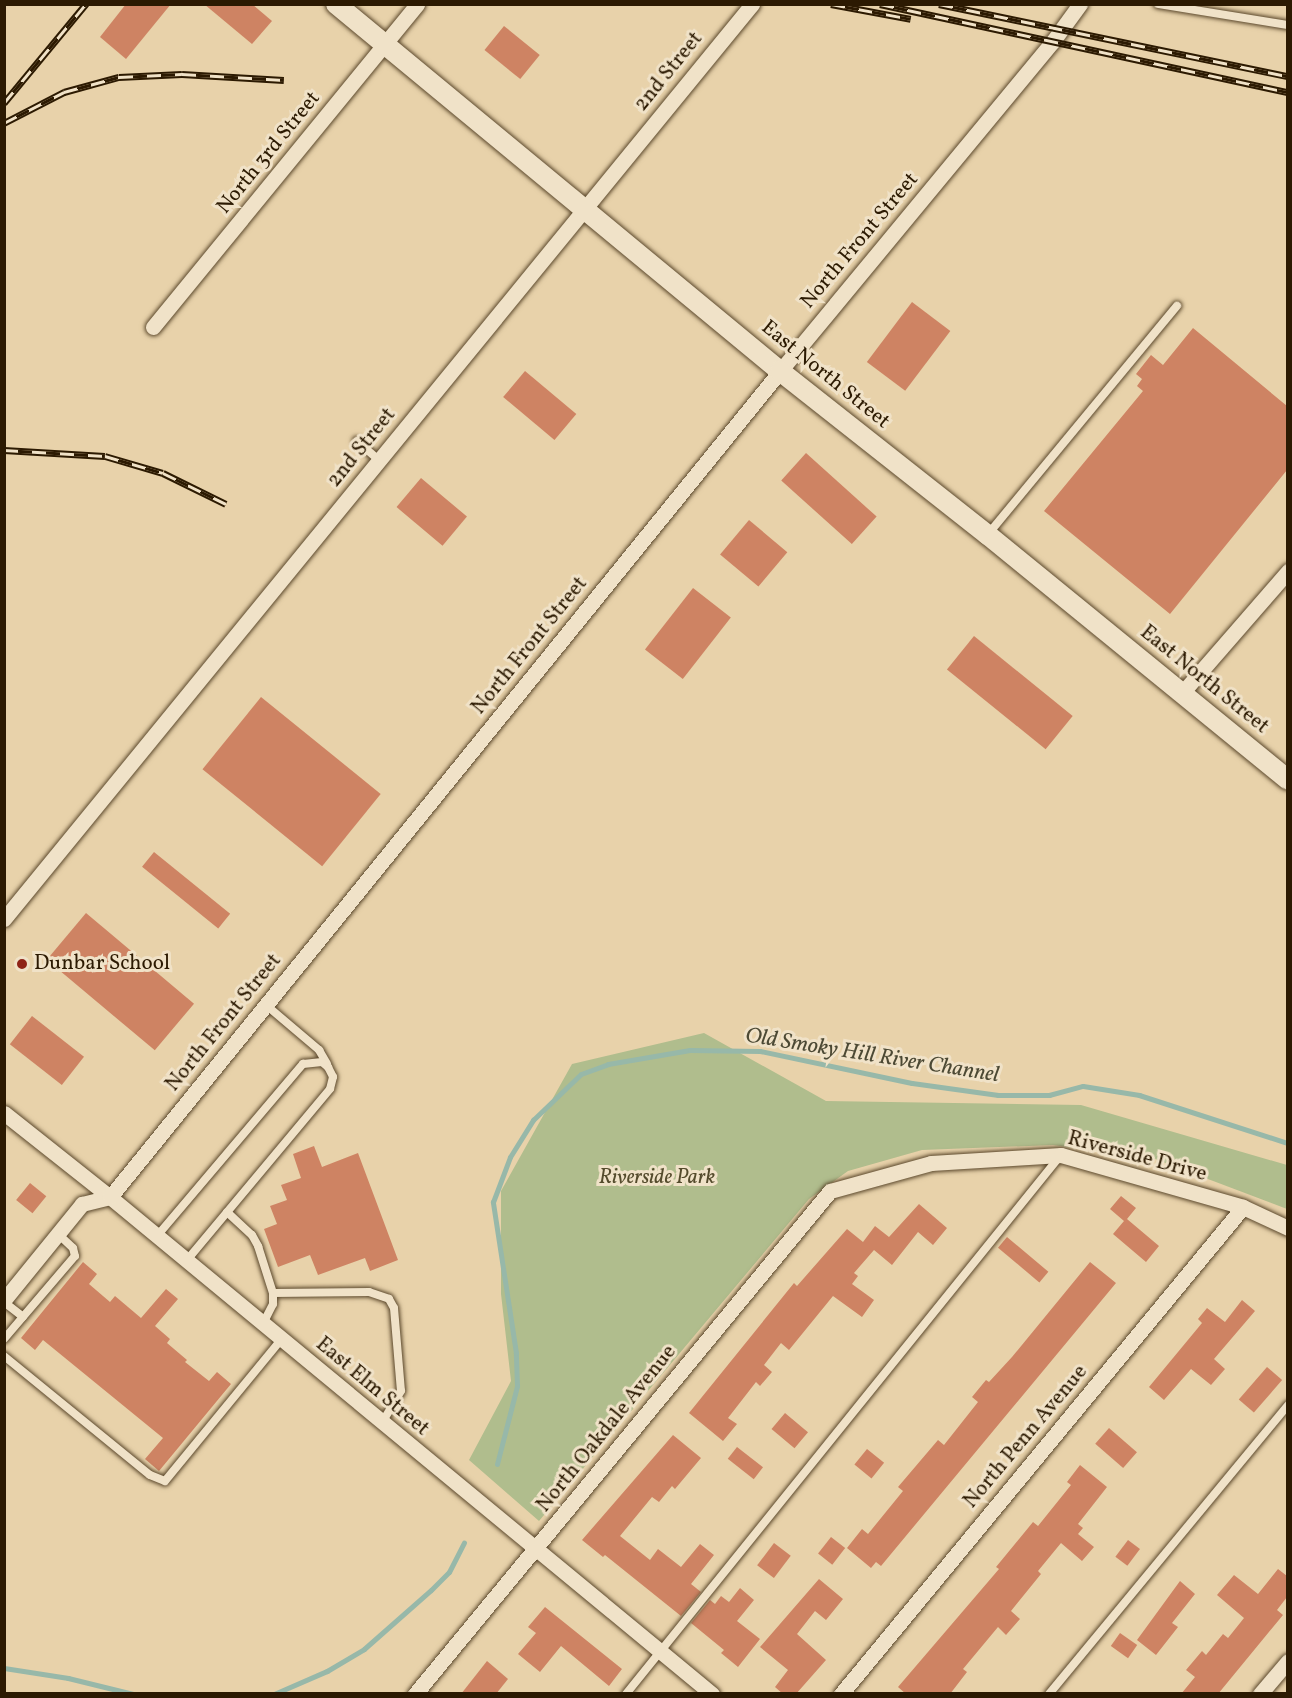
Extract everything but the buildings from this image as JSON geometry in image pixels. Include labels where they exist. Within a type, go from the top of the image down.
[{"type":"street","name":"East North Street","points":[[336,4],[780,371],[987,534],[1287,780]]},
{"type":"street","name":"North 3rd Street","points":[[153,327],[417,4]]},
{"type":"street","name":"2nd Street","points":[[4,919],[752,4]]},
{"type":"street","name":"North Front Street","points":[[110,1197],[780,371],[1046,50],[1080,4]]},
{"type":"street","points":[[1182,693],[1287,571]]},
{"type":"street","name":"East Elm Street","points":[[6,1116],[187,1260],[712,1694]]},
{"type":"street","name":"Riverside Drive","points":[[830,1191],[931,1163],[1061,1155],[1243,1208],[1287,1228]]},
{"type":"street","name":"North Oakdale Avenue","points":[[415,1694],[830,1191]]},
{"type":"street","points":[[4,1301],[82,1204],[110,1197]]},
{"type":"street","name":"North Penn Avenue","points":[[841,1694],[1243,1208]]},
{"type":"street","points":[[1260,1694],[1287,1661]]},
{"type":"lane","points":[[1158,4],[1287,25]]},
{"type":"lane","points":[[987,534],[1178,306]]},
{"type":"lane","points":[[357,441],[380,460]]},
{"type":"lane","points":[[187,1260],[330,1089],[333,1077],[319,1050],[266,1005]]},
{"type":"lane","points":[[157,1236],[303,1064],[322,1062],[328,1067]]},
{"type":"lane","points":[[626,1694],[1061,1155]]},
{"type":"lane","points":[[227,1212],[252,1235],[258,1246],[273,1293],[273,1304],[263,1324]]},
{"type":"lane","points":[[4,1339],[75,1256],[73,1248],[58,1234]]},
{"type":"lane","points":[[273,1293],[369,1292],[389,1299],[394,1308],[401,1391],[382,1423]]},
{"type":"lane","points":[[4,1301],[23,1317]]},
{"type":"lane","points":[[4,1356],[150,1475],[165,1481],[281,1340]]},
{"type":"lane","points":[[1049,1694],[1287,1405]]},
{"type":"green space","name":"Riverside Park","points":[[704,1033],[826,1101],[1081,1105],[1287,1165],[1287,1209],[1155,1159],[1053,1145],[922,1150],[848,1171],[809,1199],[539,1521],[469,1460],[511,1381],[501,1294],[501,1191],[572,1064]]},
{"type":"waterway","name":"Old Smoky Hill River Channel","points":[[497,1464],[517,1386],[516,1353],[493,1202],[510,1157],[533,1120],[581,1074],[608,1064],[690,1050],[760,1051],[912,1083],[998,1095],[1049,1095],[1083,1086],[1139,1095],[1288,1143]]},
{"type":"waterway","name":"Old Smoky Hill River Channel","points":[[274,1694],[327,1671],[364,1649],[449,1572],[464,1543]]},
{"type":"waterway","name":"Old Smoky Hill River Channel","points":[[4,1668],[68,1678],[133,1694]]},
{"type":"railway","points":[[4,103],[86,4]]},
{"type":"railway","points":[[831,4],[911,19]]},
{"type":"railway","points":[[880,4],[1288,92]]},
{"type":"railway","points":[[939,4],[1288,76]]},
{"type":"railway","points":[[4,123],[64,92],[119,77],[182,74],[284,80]]},
{"type":"railway","points":[[4,450],[105,456],[163,473],[226,504]]},
{"type":"place","name":"Dunbar School","points":[[22,964]]}]
